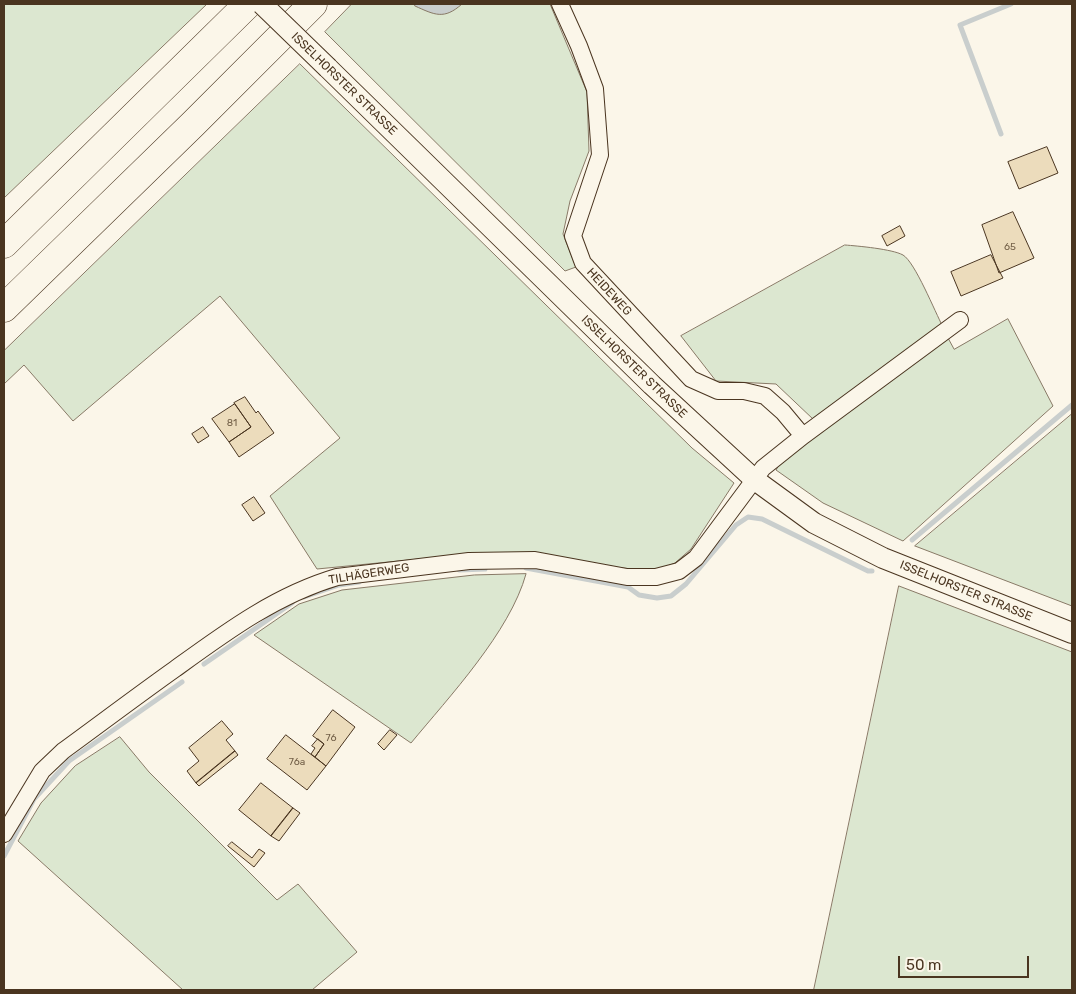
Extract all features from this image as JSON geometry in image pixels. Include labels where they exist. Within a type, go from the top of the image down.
[{"type":"highway","points":[[4,244],[248,4]]},
{"type":"highway","points":[[4,308],[313,4]]},
{"type":"street","name":"ISSELHORSTER STRASSE","points":[[262,4],[698,431],[754,480],[814,523],[883,558],[1072,633]]},
{"type":"street","name":"HEIDEWEG","points":[[560,4],[595,89],[600,155],[573,236],[583,263],[691,379],[718,391],[744,391],[765,396],[783,412],[803,436]]},
{"type":"street","points":[[754,480],[763,468],[803,436],[960,320]]},
{"type":"street","name":"TILHÄGERWEG","points":[[4,834],[42,771],[63,751],[242,621],[293,592],[337,577],[469,561],[536,560],[628,577],[656,576],[679,571],[696,558],[754,480]]},
{"type":"green space","points":[[4,4],[207,4],[4,198]]},
{"type":"green space","points":[[352,4],[550,4],[587,92],[589,151],[570,201],[563,234],[576,267],[565,271],[325,32]]},
{"type":"green space","points":[[300,64],[692,448],[734,483],[691,549],[675,563],[655,571],[470,554],[317,569],[270,496],[340,438],[220,296],[73,421],[24,365],[4,384],[4,351]]},
{"type":"green space","points":[[845,245],[883,249],[903,255],[908,259],[919,277],[943,327],[814,420],[776,384],[716,381],[681,336]]},
{"type":"green space","points":[[1008,319],[1053,406],[903,541],[823,503],[776,470],[785,455],[948,338],[954,349]]},
{"type":"green space","points":[[1072,414],[1072,606],[915,546]]},
{"type":"green space","points":[[526,574],[518,596],[493,641],[460,685],[411,743],[254,635],[299,604],[342,590],[474,575]]},
{"type":"green space","points":[[899,586],[1072,652],[1072,990],[814,990]]},
{"type":"green space","points":[[120,737],[149,772],[277,900],[298,884],[357,952],[312,990],[183,990],[18,841],[41,803],[75,766]]},
{"type":"shaded area","points":[[415,4],[462,4],[450,12],[434,14],[415,6]]},
{"type":"building","points":[[1047,147],[1058,173],[1019,189],[1008,162]]},
{"type":"building","points":[[1013,212],[1034,258],[999,273],[982,225]]},
{"type":"building","points":[[900,226],[905,236],[887,246],[882,236]]},
{"type":"building","points":[[991,255],[1003,278],[961,296],[951,272]]},
{"type":"building","points":[[245,397],[274,433],[239,457],[229,442],[251,427],[234,403]]},
{"type":"building","points":[[235,404],[251,427],[229,442],[212,419]]},
{"type":"building","points":[[203,427],[209,436],[198,443],[192,434]]},
{"type":"building","points":[[254,497],[265,513],[253,521],[242,505]]},
{"type":"building","points":[[333,710],[355,727],[326,766],[315,757],[324,744],[313,736]]},
{"type":"building","points":[[222,721],[233,734],[226,740],[235,751],[196,783],[187,771],[199,761],[189,748]]},
{"type":"building","points":[[390,730],[397,735],[384,750],[378,744]]},
{"type":"building","points":[[286,735],[326,766],[307,790],[267,759]]},
{"type":"building","points":[[318,739],[324,744],[315,757],[311,754],[315,748],[312,746]]},
{"type":"building","points":[[235,751],[238,755],[199,786],[196,783]]},
{"type":"building","points":[[261,783],[293,808],[271,836],[239,810]]},
{"type":"building","points":[[293,808],[300,813],[279,841],[271,836]]},
{"type":"building","points":[[232,842],[252,858],[259,849],[265,853],[254,867],[228,846]]},
{"type":"waterway","points":[[1001,134],[960,25],[1011,4]]},
{"type":"waterway","points":[[912,540],[1072,405]]},
{"type":"waterway","points":[[526,568],[628,587],[639,595],[657,598],[671,596],[686,584],[736,525],[748,517],[762,519],[868,571],[872,571]]},
{"type":"waterway","points":[[459,570],[485,569]]},
{"type":"waterway","points":[[304,597],[339,585],[359,582]]},
{"type":"waterway","points":[[204,664],[292,603]]},
{"type":"waterway","points":[[4,856],[34,799],[69,761],[182,682]]}]
